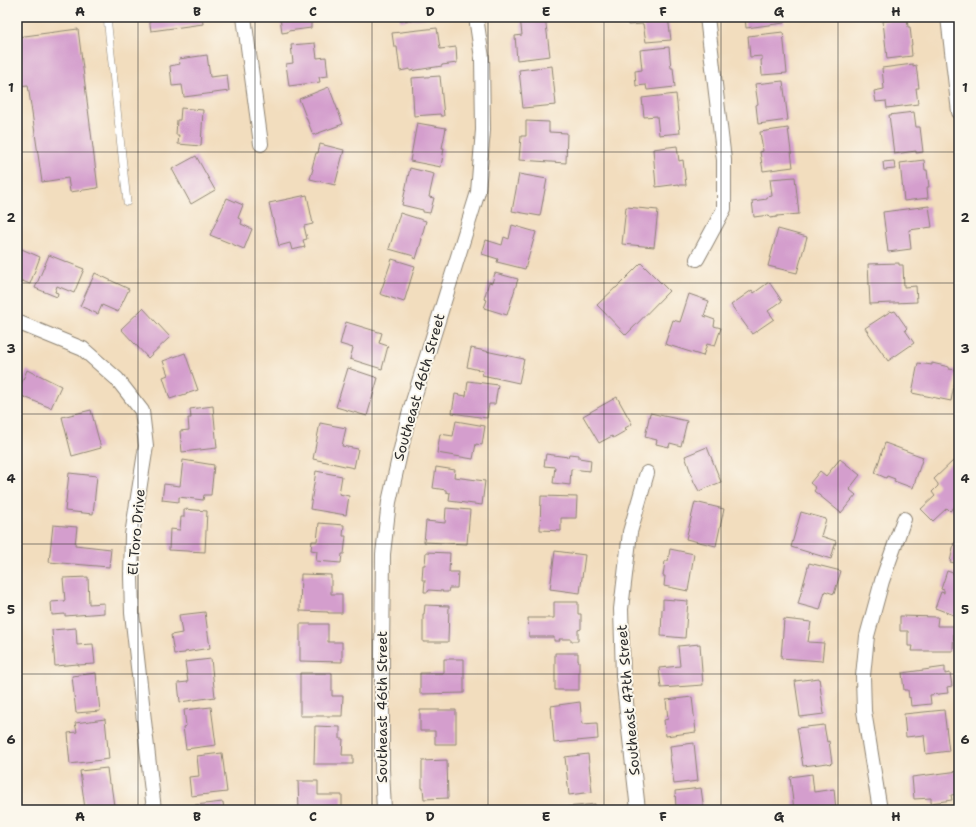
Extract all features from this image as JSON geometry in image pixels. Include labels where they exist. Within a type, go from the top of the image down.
[{"type":"street","points":[[244,17],[261,144]]},
{"type":"street","name":"Southeast 46th Street","points":[[384,810],[382,769],[383,554],[389,502],[409,414],[478,192],[483,130],[482,58],[476,17]]},
{"type":"street","points":[[697,259],[724,209],[724,160],[707,17]]},
{"type":"street","points":[[948,17],[959,112]]},
{"type":"street","name":"El Toro Drive","points":[[17,322],[83,349],[117,379],[142,411],[146,446],[132,535],[132,613],[154,810]]},
{"type":"street","name":"Southeast 47th Street","points":[[638,810],[623,676],[621,609],[630,532],[647,473]]},
{"type":"street","points":[[880,810],[864,711],[863,676],[867,636],[882,581],[904,518]]},
{"type":"lane","points":[[107,17],[127,202]]},
{"type":"building","points":[[149,17],[202,17],[203,24],[151,31]]},
{"type":"building","points":[[280,17],[321,18],[311,19],[311,28],[282,33]]},
{"type":"building","points":[[400,17],[426,17],[426,18],[400,21]]},
{"type":"building","points":[[520,17],[545,17],[550,56],[517,60],[515,36],[522,35]]},
{"type":"building","points":[[627,17],[668,17],[671,40],[646,42],[643,24],[628,25]]},
{"type":"building","points":[[745,17],[784,17],[784,23],[746,28]]},
{"type":"building","points":[[907,18],[908,27],[910,27],[912,56],[887,59],[883,21]]},
{"type":"building","points":[[437,28],[440,49],[456,47],[457,63],[410,71],[410,69],[400,71],[397,47],[394,47],[392,33]]},
{"type":"building","points":[[78,29],[98,188],[70,192],[68,178],[42,182],[28,85],[17,86],[17,37]]},
{"type":"building","points":[[783,32],[787,73],[762,75],[762,56],[750,57],[748,36]]},
{"type":"building","points":[[315,43],[317,58],[326,57],[328,76],[319,77],[320,82],[289,86],[286,64],[293,63],[291,45]]},
{"type":"building","points":[[669,47],[675,87],[647,90],[646,85],[636,86],[635,71],[642,70],[640,50]]},
{"type":"building","points":[[207,55],[210,77],[227,75],[229,91],[184,97],[182,85],[172,86],[170,66],[180,64],[179,59]]},
{"type":"building","points":[[913,64],[913,66],[916,65],[919,88],[916,88],[918,104],[887,108],[886,101],[876,102],[874,91],[884,89],[882,68]]},
{"type":"building","points":[[552,66],[556,105],[523,108],[519,70]]},
{"type":"building","points":[[440,76],[444,116],[441,116],[440,114],[414,116],[412,78]]},
{"type":"building","points":[[783,81],[788,120],[758,124],[756,105],[758,104],[755,84]]},
{"type":"building","points":[[329,87],[343,124],[313,135],[299,99]]},
{"type":"building","points":[[676,94],[680,133],[659,135],[657,116],[644,117],[642,98]]},
{"type":"building","points":[[181,108],[203,110],[201,146],[178,144],[179,135],[176,135],[177,120],[180,120]]},
{"type":"building","points":[[914,112],[916,127],[920,127],[923,152],[916,153],[916,151],[894,154],[889,115]]},
{"type":"building","points":[[526,121],[549,122],[549,132],[567,133],[566,163],[519,160],[521,136],[526,136]]},
{"type":"building","points":[[417,123],[446,128],[442,148],[444,148],[441,167],[410,161]]},
{"type":"building","points":[[788,128],[793,167],[763,171],[760,152],[763,151],[760,132]]},
{"type":"building","points":[[320,144],[344,150],[335,185],[310,179],[316,153],[318,153]]},
{"type":"building","points":[[677,146],[679,161],[683,160],[686,185],[679,184],[656,187],[653,149]]},
{"type":"building","points":[[196,156],[215,190],[191,204],[172,169]]},
{"type":"building","points":[[924,160],[929,187],[927,187],[928,198],[904,201],[900,163]]},
{"type":"building","points":[[894,161],[895,169],[884,170],[883,162]]},
{"type":"building","points":[[410,168],[434,174],[429,197],[434,198],[430,213],[402,205]]},
{"type":"building","points":[[519,174],[547,179],[540,216],[512,211]]},
{"type":"building","points":[[795,177],[799,214],[770,218],[769,215],[754,217],[752,201],[767,199],[767,197],[772,196],[770,179]]},
{"type":"building","points":[[307,195],[313,224],[304,226],[307,239],[303,240],[305,247],[292,250],[290,243],[279,246],[269,203]]},
{"type":"building","points":[[227,198],[243,205],[238,218],[242,220],[241,224],[252,229],[244,249],[210,235]]},
{"type":"building","points":[[929,206],[932,227],[909,230],[911,249],[888,252],[883,212]]},
{"type":"building","points":[[626,207],[658,210],[654,247],[622,244]]},
{"type":"building","points":[[400,213],[426,221],[416,259],[413,258],[414,256],[389,249]]},
{"type":"building","points":[[512,225],[536,232],[525,269],[497,262],[498,259],[482,254],[486,240],[502,245],[504,237],[509,239]]},
{"type":"building","points":[[778,229],[807,237],[797,273],[768,266]]},
{"type":"building","points":[[17,247],[40,257],[30,284],[17,279]]},
{"type":"building","points":[[49,255],[84,269],[74,293],[57,286],[55,292],[58,293],[57,297],[35,288]]},
{"type":"building","points":[[392,259],[415,266],[404,302],[380,294]]},
{"type":"building","points":[[641,263],[669,291],[626,335],[597,305]]},
{"type":"building","points":[[899,263],[899,265],[903,265],[904,287],[916,286],[917,302],[870,304],[868,264]]},
{"type":"building","points":[[95,273],[129,289],[118,312],[102,305],[98,314],[80,306]]},
{"type":"building","points":[[495,273],[518,279],[507,315],[484,308],[487,300],[484,299],[489,282],[492,283]]},
{"type":"building","points":[[769,282],[782,301],[768,311],[774,319],[752,334],[731,305],[752,290],[754,293]]},
{"type":"building","points":[[689,294],[709,301],[704,316],[715,320],[714,326],[721,328],[715,346],[707,344],[703,356],[665,344],[673,320],[680,322]]},
{"type":"building","points":[[143,308],[170,337],[148,358],[121,329]]},
{"type":"building","points":[[891,311],[895,311],[907,328],[905,330],[914,343],[888,361],[865,328]]},
{"type":"building","points":[[346,322],[382,333],[379,343],[388,346],[382,369],[350,359],[353,348],[340,344]]},
{"type":"building","points":[[471,348],[524,359],[519,383],[482,375],[483,371],[467,367]]},
{"type":"building","points":[[185,353],[198,390],[170,399],[163,377],[168,375],[163,361]]},
{"type":"building","points":[[918,363],[932,365],[932,363],[957,370],[951,401],[912,393]]},
{"type":"building","points":[[348,368],[378,378],[367,416],[336,407]]},
{"type":"building","points":[[27,370],[61,386],[51,408],[17,394]]},
{"type":"building","points":[[468,381],[498,385],[495,404],[489,404],[487,418],[452,413],[455,394],[466,396]]},
{"type":"building","points":[[617,397],[632,424],[625,428],[627,430],[613,438],[612,436],[599,443],[583,416]]},
{"type":"building","points":[[213,406],[217,448],[182,452],[180,431],[189,430],[188,418],[191,418],[190,409]]},
{"type":"building","points":[[91,410],[101,448],[72,456],[62,417]]},
{"type":"building","points":[[650,413],[687,421],[681,446],[670,443],[669,447],[656,444],[657,440],[645,437]]},
{"type":"building","points":[[456,421],[485,426],[482,445],[476,444],[473,459],[437,453],[440,434],[453,436]]},
{"type":"building","points":[[320,423],[346,428],[342,446],[358,449],[354,468],[313,459]]},
{"type":"building","points":[[885,443],[923,457],[913,488],[894,481],[895,479],[887,476],[886,478],[875,473]]},
{"type":"building","points":[[707,447],[721,482],[699,491],[694,482],[685,456]]},
{"type":"building","points":[[546,454],[568,457],[569,454],[579,455],[579,458],[591,460],[590,471],[571,469],[570,485],[553,483],[555,467],[544,466]]},
{"type":"building","points":[[840,459],[860,475],[850,488],[850,490],[856,495],[841,513],[814,491],[816,488],[810,483],[820,471],[826,476]]},
{"type":"building","points":[[183,460],[214,465],[211,495],[204,495],[203,500],[179,497],[179,502],[162,500],[164,484],[180,486]]},
{"type":"building","points":[[953,461],[959,468],[959,503],[950,511],[947,508],[933,521],[921,509],[935,496],[932,492],[938,484],[934,479]]},
{"type":"building","points":[[436,467],[455,470],[454,477],[485,481],[482,505],[449,501],[450,493],[446,492],[446,490],[433,488]]},
{"type":"building","points":[[316,471],[342,476],[339,494],[349,496],[346,515],[310,509]]},
{"type":"building","points":[[69,473],[97,476],[93,514],[65,511]]},
{"type":"building","points":[[541,496],[577,497],[576,518],[561,518],[561,531],[540,530]]},
{"type":"building","points":[[695,502],[724,509],[716,546],[686,539]]},
{"type":"building","points":[[446,508],[470,510],[467,544],[424,542],[426,521],[445,523]]},
{"type":"building","points":[[184,509],[207,511],[205,552],[169,550],[170,529],[180,530],[181,517],[184,517]]},
{"type":"building","points":[[801,512],[826,519],[821,536],[836,541],[831,559],[791,547]]},
{"type":"building","points":[[319,523],[344,525],[343,536],[346,536],[344,554],[342,554],[341,563],[316,561],[317,551],[311,550],[312,541],[317,541]]},
{"type":"building","points":[[53,525],[77,527],[75,545],[111,549],[109,567],[49,562]]},
{"type":"building","points":[[958,540],[959,564],[950,562],[954,543],[958,544]]},
{"type":"building","points":[[670,549],[694,554],[688,591],[664,586],[665,576],[663,576],[665,561],[668,561]]},
{"type":"building","points":[[555,551],[585,555],[580,593],[550,589]]},
{"type":"building","points":[[426,552],[450,553],[449,572],[458,572],[457,588],[449,588],[448,592],[429,590],[428,592],[424,592],[425,580],[422,580]]},
{"type":"building","points":[[809,563],[841,571],[834,594],[825,591],[820,610],[798,604]]},
{"type":"building","points":[[947,571],[959,575],[959,617],[935,608],[941,592],[944,593],[944,590],[941,589]]},
{"type":"building","points":[[301,574],[331,575],[331,594],[342,594],[342,613],[300,611]]},
{"type":"building","points":[[88,577],[89,604],[104,603],[104,613],[65,616],[65,614],[52,615],[51,602],[65,601],[63,578]]},
{"type":"building","points":[[663,599],[688,601],[685,638],[661,636]]},
{"type":"building","points":[[554,602],[578,602],[578,614],[581,614],[581,629],[578,630],[578,641],[571,641],[571,639],[559,639],[560,641],[554,641],[554,637],[529,637],[528,618],[554,618]]},
{"type":"building","points":[[425,605],[449,606],[448,642],[423,642],[423,614]]},
{"type":"building","points":[[205,612],[210,648],[174,654],[171,635],[182,633],[179,615]]},
{"type":"building","points":[[900,616],[938,617],[937,626],[954,626],[953,651],[912,651],[913,646],[908,646],[908,631],[900,631]]},
{"type":"building","points":[[784,619],[811,622],[808,642],[824,643],[822,661],[781,658]]},
{"type":"building","points":[[300,624],[328,624],[328,642],[342,642],[342,662],[300,661]]},
{"type":"building","points":[[76,628],[77,645],[93,644],[95,664],[55,666],[52,630]]},
{"type":"building","points":[[700,644],[703,685],[661,688],[659,668],[680,666],[678,646]]},
{"type":"building","points":[[555,653],[578,653],[579,690],[555,690]]},
{"type":"building","points":[[211,659],[215,697],[180,702],[178,683],[188,682],[185,662]]},
{"type":"building","points":[[444,659],[464,659],[464,693],[420,694],[420,673],[444,673]]},
{"type":"building","points":[[945,667],[945,674],[950,673],[952,686],[947,687],[948,693],[930,695],[931,704],[911,706],[908,690],[904,690],[902,673]]},
{"type":"building","points":[[96,673],[100,711],[76,713],[72,676]]},
{"type":"building","points":[[300,673],[332,673],[332,696],[343,696],[342,716],[300,716]]},
{"type":"building","points":[[819,678],[824,714],[800,717],[795,681]]},
{"type":"building","points":[[692,697],[696,732],[666,736],[664,720],[668,719],[666,700]]},
{"type":"building","points":[[580,702],[582,724],[597,723],[598,739],[554,743],[551,706]]},
{"type":"building","points":[[211,707],[216,745],[186,749],[183,727],[186,726],[184,710]]},
{"type":"building","points":[[420,710],[456,710],[456,744],[435,744],[435,731],[420,731]]},
{"type":"building","points":[[944,710],[949,751],[926,754],[924,735],[906,737],[904,714]]},
{"type":"building","points":[[105,719],[109,759],[70,764],[68,733],[77,732],[75,723]]},
{"type":"building","points":[[824,725],[827,742],[829,741],[832,763],[803,766],[797,728]]},
{"type":"building","points":[[315,726],[340,727],[340,739],[343,739],[342,755],[353,755],[353,764],[314,764]]},
{"type":"building","points":[[694,743],[698,781],[674,784],[670,746]]},
{"type":"building","points":[[222,753],[227,792],[191,796],[189,777],[199,776],[197,756]]},
{"type":"building","points":[[588,754],[592,792],[569,795],[565,757]]},
{"type":"building","points":[[447,760],[448,798],[424,799],[422,788],[422,761]]},
{"type":"building","points":[[107,768],[114,806],[85,809],[80,771]]},
{"type":"building","points":[[959,771],[959,794],[951,795],[952,800],[931,803],[931,798],[914,799],[912,777]]},
{"type":"building","points":[[812,774],[814,792],[834,789],[836,810],[794,810],[790,777]]},
{"type":"building","points":[[298,781],[318,781],[318,795],[342,795],[342,810],[299,810]]},
{"type":"building","points":[[701,788],[704,810],[675,810],[675,791]]},
{"type":"building","points":[[223,802],[224,810],[196,810],[195,805]]},
{"type":"building","points":[[595,804],[596,810],[567,810],[567,807]]}]
